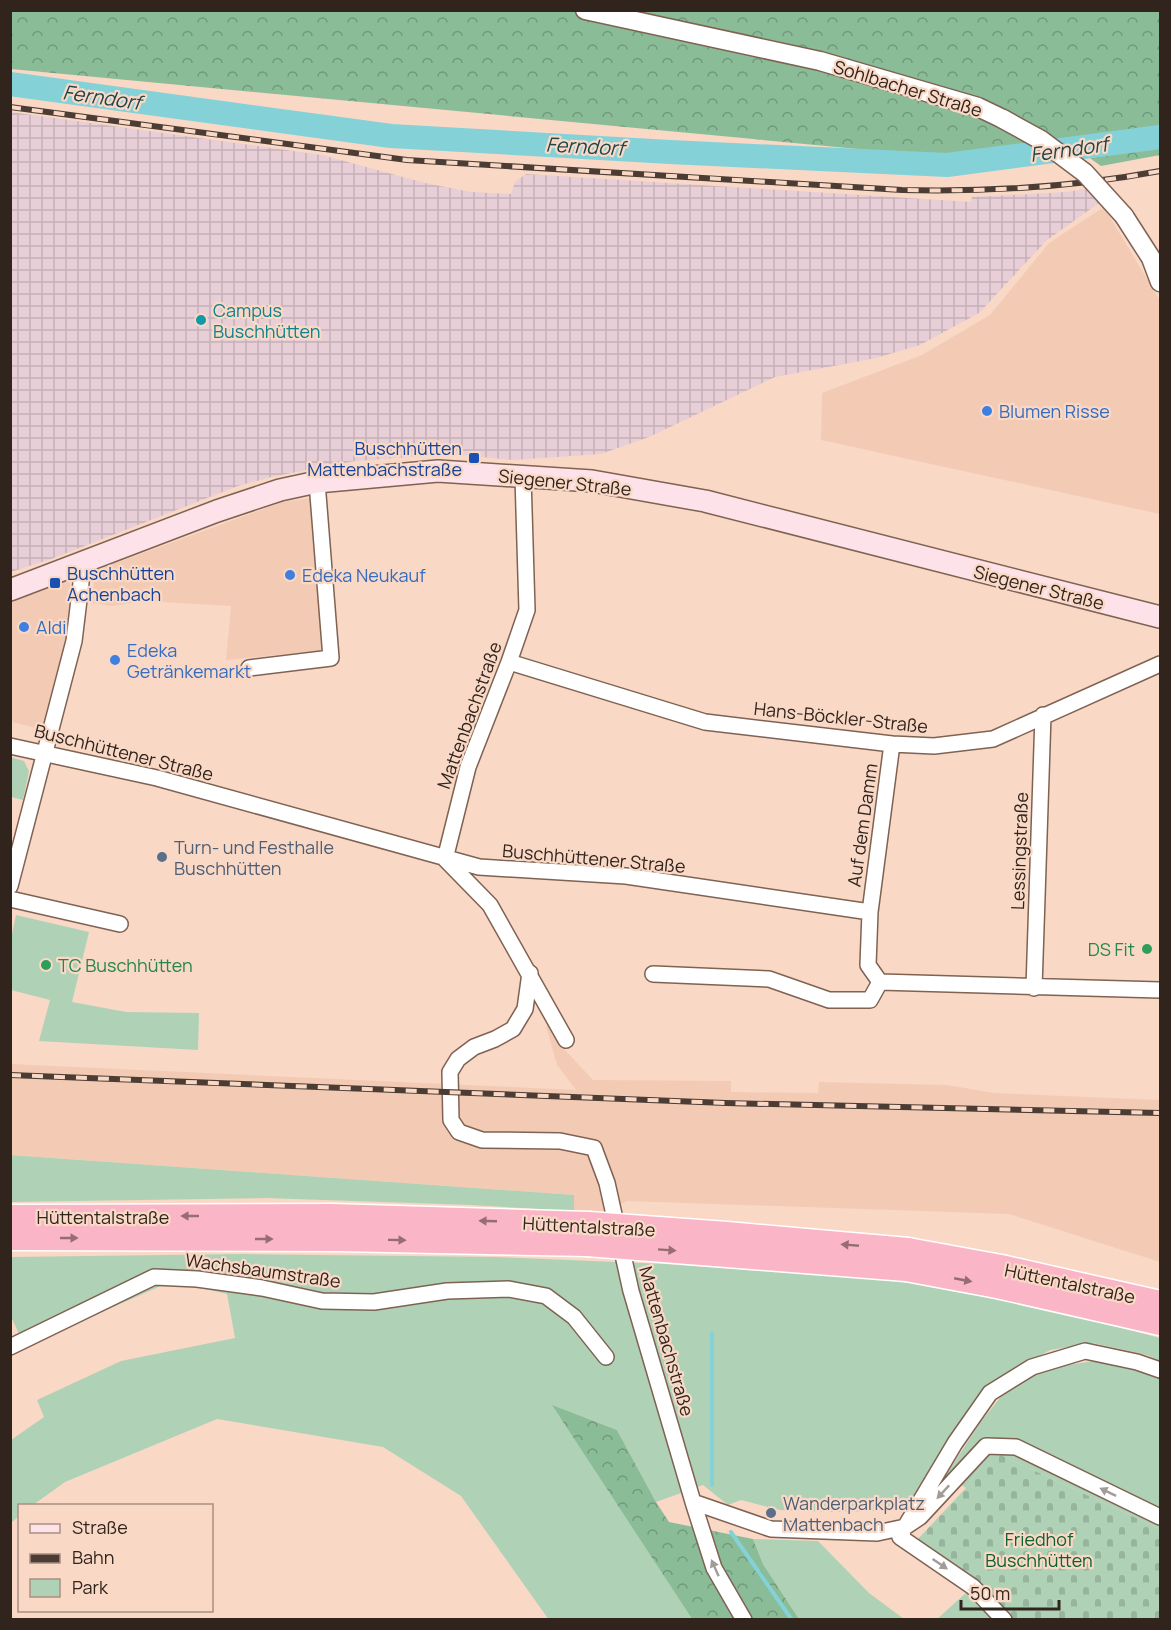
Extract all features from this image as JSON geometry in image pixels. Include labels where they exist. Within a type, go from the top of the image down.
[{"type":"highway","name":"Hüttentalstraße","points":[[10,1217],[333,1216],[588,1234]]},
{"type":"highway","name":"Hüttentalstraße","points":[[10,1238],[338,1239],[727,1234],[907,1260],[1001,1267],[1161,1303]]},
{"type":"highway","name":"Hüttentalstraße","points":[[907,1260],[997,1286],[1161,1323]]},
{"type":"main road","name":"Siegener Straße","points":[[10,590],[245,501],[280,490],[318,482],[438,471],[592,481],[705,501],[1161,617]]},
{"type":"street","name":"Sohlbacher Straße","points":[[585,10],[819,61],[978,107],[1041,140],[1085,173],[1124,216],[1151,258],[1161,282]]},
{"type":"street","name":"Mattenbachstraße","points":[[445,859],[468,767],[510,662],[527,610],[524,477]]},
{"type":"street","points":[[249,668],[331,658],[318,482]]},
{"type":"street","points":[[10,886],[74,641],[81,583],[79,564]]},
{"type":"street","name":"Hans-Böckler-Straße","points":[[510,662],[705,722],[892,744],[934,746],[993,739],[1161,664]]},
{"type":"street","name":"Lessingstraße","points":[[1034,988],[1043,715]]},
{"type":"street","name":"Auf dem Damm","points":[[870,912],[892,744]]},
{"type":"street","name":"Buschhüttener Straße","points":[[10,746],[157,778],[479,867],[626,876],[870,912]]},
{"type":"street","points":[[445,859],[490,905],[566,1040]]},
{"type":"street","points":[[10,899],[120,924]]},
{"type":"street","points":[[870,912],[868,965],[880,982]]},
{"type":"street","name":"Mattenbachstraße","points":[[530,973],[525,1009],[513,1029],[474,1047],[458,1059],[450,1072],[451,1120],[459,1132],[482,1140],[560,1141],[594,1148],[609,1192],[632,1291],[693,1502],[714,1568],[744,1620]]},
{"type":"street","points":[[653,974],[769,979],[829,1000],[870,1000],[880,982]]},
{"type":"street","points":[[880,982],[1161,990]]},
{"type":"street","name":"Wachsbaumstraße","points":[[10,1347],[154,1277],[197,1279],[262,1288],[322,1301],[374,1302],[447,1291],[509,1288],[546,1296],[574,1317],[606,1357]]},
{"type":"street","points":[[1004,1620],[974,1587],[900,1536],[955,1443],[990,1393],[1032,1367],[1085,1352],[1137,1362],[1161,1370]]},
{"type":"street","points":[[693,1502],[771,1529],[877,1533],[904,1527],[920,1517],[986,1446],[1016,1447],[1161,1517]]},
{"type":"shaded area","points":[[11,112],[322,155],[425,183],[471,192],[511,194],[515,182],[526,174],[971,202],[972,197],[1087,189],[1099,203],[1047,240],[979,313],[920,345],[876,358],[775,377],[649,437],[601,454],[513,460],[450,454],[355,461],[271,477],[238,486],[51,559],[11,572]]},
{"type":"shaded area","points":[[1104,207],[1159,299],[1160,514],[821,440],[822,393],[922,355],[990,315],[1049,243]]},
{"type":"shaded area","points":[[310,498],[325,650],[226,660],[231,606],[145,601],[112,606],[93,603],[94,571],[283,502]]},
{"type":"shaded area","points":[[70,579],[71,626],[45,730],[15,723],[11,720],[11,599]]},
{"type":"shaded area","points":[[556,1019],[565,1050],[593,1080],[731,1081],[731,1092],[818,1093],[819,1082],[947,1085],[994,1093],[1160,1100],[1160,1262],[1009,1214],[627,1201],[603,1213],[574,1211],[573,1195],[11,1155],[11,1064],[576,1090],[557,1065],[546,1026]]},
{"type":"green space","points":[[10,11],[1160,11],[1160,155],[1101,166],[1070,144],[943,157],[11,69]]},
{"type":"green space","points":[[10,757],[24,761],[29,771],[23,800],[11,797]]},
{"type":"green space","name":"TC Buschhütten","points":[[16,915],[89,932],[72,1002],[126,1012],[199,1013],[198,1050],[39,1041],[50,1000],[11,990],[11,939]]},
{"type":"green space","points":[[10,1155],[574,1195],[574,1211],[266,1198],[11,1202]]},
{"type":"green space","points":[[242,1254],[495,1257],[665,1264],[894,1280],[1058,1311],[1160,1338],[1160,1361],[1147,1355],[1093,1343],[1050,1350],[992,1382],[958,1429],[920,1493],[909,1503],[879,1511],[780,1510],[741,1500],[728,1505],[703,1485],[656,1502],[617,1430],[553,1406],[692,1619],[549,1620],[461,1496],[383,1447],[217,1419],[65,1482],[34,1504],[18,1504],[18,1517],[11,1523],[11,1440],[44,1417],[37,1400],[121,1361],[235,1338],[227,1294],[172,1281],[25,1346],[11,1317],[11,1257]]},
{"type":"green space","points":[[1093,1361],[1160,1377],[1160,1529],[992,1451],[966,1488],[946,1475],[980,1423],[1006,1390],[1045,1369]]},
{"type":"green space","points":[[552,1405],[617,1430],[669,1522],[753,1539],[763,1564],[799,1619],[692,1619]]},
{"type":"green space","name":"Friedhof Buschhütten","points":[[992,1451],[1160,1529],[1160,1619],[1010,1619],[916,1541],[966,1488]]},
{"type":"green space","points":[[753,1539],[818,1541],[869,1593],[904,1619],[799,1619],[763,1564]]},
{"type":"green space","points":[[967,1592],[995,1619],[936,1620]]},
{"type":"waterway","name":"Ferndorf","points":[[10,84],[391,136],[947,165],[1160,137]]},
{"type":"waterway","points":[[712,1333],[712,1485]]},
{"type":"waterway","points":[[731,1532],[792,1620]]},
{"type":"railway","points":[[10,107],[407,160],[902,190],[1032,187],[1096,181],[1160,171]]},
{"type":"railway","points":[[10,1075],[726,1103],[1160,1113]]},
{"type":"place","name":"Campus Buschhütten","points":[[201,320]]},
{"type":"place","name":"Blumen Risse","points":[[987,411]]},
{"type":"place","name":"Buschhütten Mattenbachstraße","points":[[474,458]]},
{"type":"place","name":"Edeka Neukauf","points":[[290,575]]},
{"type":"place","name":"Buschhütten Achenbach","points":[[55,583]]},
{"type":"place","name":"Aldi","points":[[24,627]]},
{"type":"place","name":"Edeka Getränkemarkt","points":[[115,660]]},
{"type":"place","name":"Turn- und Festhalle Buschhütten","points":[[162,857]]},
{"type":"place","name":"DS Fit","points":[[1147,949]]},
{"type":"place","name":"TC Buschhütten","points":[[46,965]]},
{"type":"place","name":"Wanderparkplatz Mattenbach","points":[[771,1513]]}]
